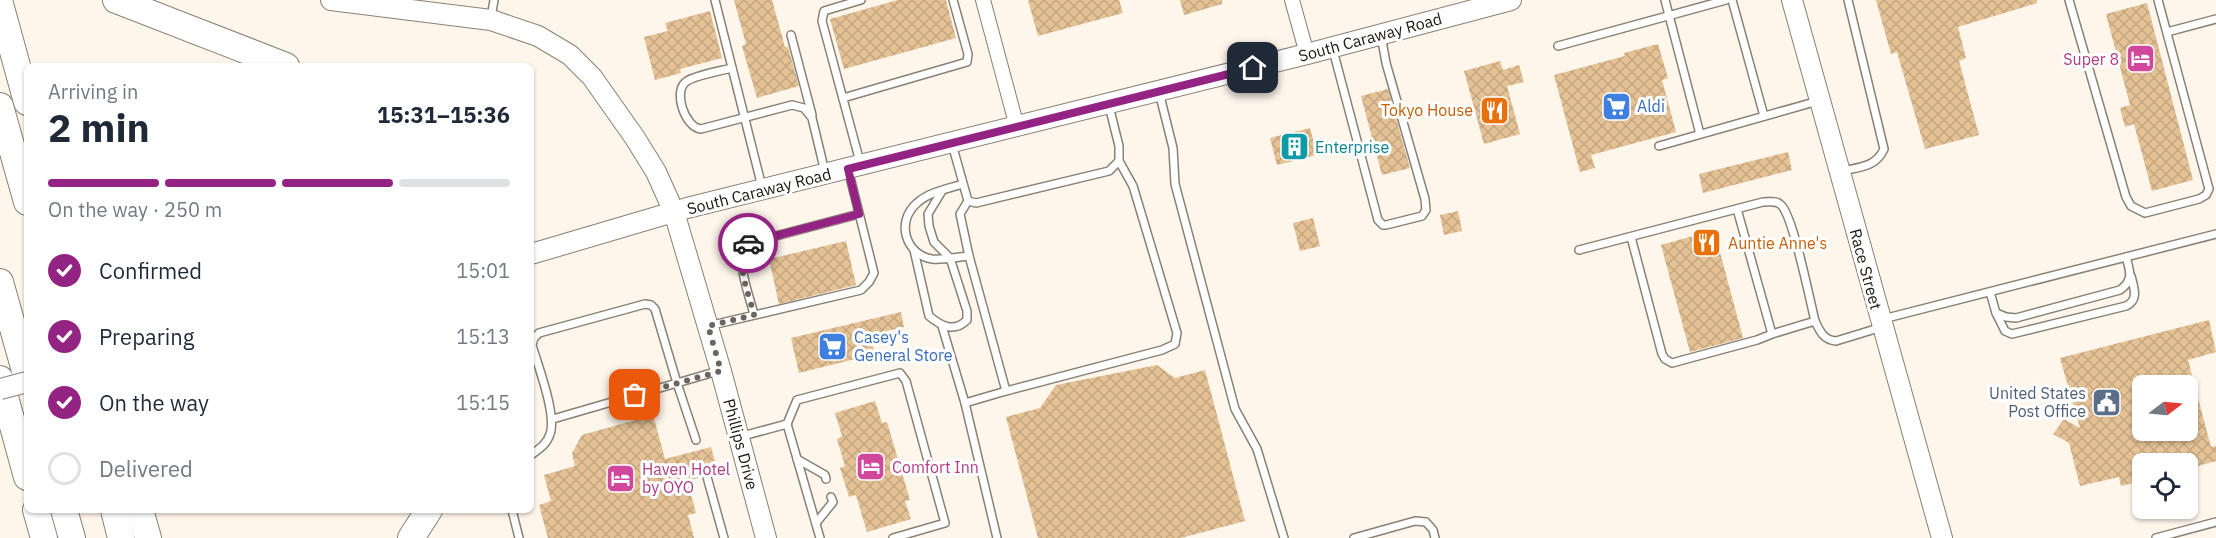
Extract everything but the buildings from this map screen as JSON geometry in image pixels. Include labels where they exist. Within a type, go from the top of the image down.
[{"type":"highway","points":[[116,0],[278,63]]},
{"type":"highway","points":[[0,4],[24,91]]},
{"type":"highway","points":[[0,106],[24,191]]},
{"type":"highway","points":[[0,282],[24,369]]},
{"type":"highway","points":[[0,380],[24,466]]},
{"type":"highway","points":[[37,513],[44,538]]},
{"type":"highway","points":[[65,513],[72,538]]},
{"type":"highway","points":[[115,513],[122,538]]},
{"type":"highway","points":[[141,513],[148,538]]},
{"type":"highway","points":[[411,538],[427,513]]},
{"type":"street","name":"Phillips Drive","points":[[334,0],[491,20],[538,36],[570,55],[592,77],[656,172],[674,212],[721,371],[766,538]]},
{"type":"street","points":[[983,0],[1017,127]]},
{"type":"street","points":[[1292,0],[1307,54]]},
{"type":"street","name":"South Caraway Road","points":[[534,253],[674,212],[1332,48],[1511,0]]},
{"type":"street","name":"Race Street","points":[[1792,0],[1942,538]]},
{"type":"street","points":[[0,389],[24,381]]},
{"type":"lane","points":[[491,20],[494,0]]},
{"type":"lane","points":[[715,0],[763,190]]},
{"type":"lane","points":[[708,326],[861,290],[874,273],[859,214],[855,167],[843,98],[822,21],[822,14],[830,8],[861,0]]},
{"type":"lane","points":[[843,98],[967,62],[968,54],[952,0]]},
{"type":"lane","points":[[1665,0],[1700,134]]},
{"type":"lane","points":[[1558,46],[1726,0]]},
{"type":"lane","points":[[1732,0],[1764,116]]},
{"type":"lane","points":[[1840,172],[1874,163],[1880,158],[1884,149],[1848,0]]},
{"type":"lane","points":[[2069,0],[2126,197],[2132,206],[2145,213],[2199,200],[2206,195],[2209,189],[2157,0]]},
{"type":"lane","points":[[2167,32],[2216,19]]},
{"type":"lane","points":[[1332,48],[1378,220],[1386,225],[1422,216],[1426,210],[1425,199],[1386,63],[1381,34]]},
{"type":"lane","points":[[791,35],[826,174]]},
{"type":"lane","points":[[732,68],[687,81],[681,87],[680,96],[688,123],[695,128],[701,129],[792,105],[804,108],[812,118]]},
{"type":"lane","points":[[1159,91],[1173,148],[1175,184],[1235,409],[1257,449],[1284,538]]},
{"type":"lane","points":[[1659,146],[1820,100]]},
{"type":"lane","points":[[964,403],[1162,350],[1175,344],[1177,333],[1133,186],[1119,161],[1119,146],[1109,104]]},
{"type":"lane","points":[[951,143],[968,201],[960,214],[969,256],[1006,391]]},
{"type":"lane","points":[[968,201],[976,203],[1109,171],[1119,161]]},
{"type":"lane","points":[[942,191],[928,214],[929,226],[934,242],[950,258],[967,311],[967,320],[961,326],[942,326],[929,316],[914,250],[903,229],[906,216],[928,195],[963,184]]},
{"type":"lane","points":[[1579,250],[1763,202],[1777,202],[1783,206],[1791,225],[1815,321],[1821,334],[1829,340],[1836,341],[1881,324],[1990,292],[2216,234]]},
{"type":"lane","points":[[1737,209],[1772,334]]},
{"type":"lane","points":[[754,315],[741,261],[743,251],[749,243],[859,214]]},
{"type":"lane","points":[[1631,237],[1665,359],[1672,363],[1757,340],[1815,321]]},
{"type":"lane","points":[[914,250],[930,259],[969,256]]},
{"type":"lane","points":[[1990,292],[1996,313],[2005,331],[2012,334],[2126,306],[2132,304],[2135,298],[2126,257]]},
{"type":"lane","points":[[1996,313],[2016,318],[2110,293],[2127,285],[2131,276]]},
{"type":"lane","points":[[534,338],[539,333],[645,304],[651,305],[656,309],[696,441]]},
{"type":"lane","points":[[942,326],[964,403],[997,538]]},
{"type":"lane","points":[[534,352],[553,419],[550,435],[543,447],[534,453]]},
{"type":"lane","points":[[553,419],[721,371]]},
{"type":"lane","points":[[820,538],[788,424],[797,400],[900,373],[906,381],[945,523],[893,538]]},
{"type":"lane","points":[[739,437],[788,424]]},
{"type":"lane","points":[[797,459],[825,475],[826,478]]},
{"type":"lane","points":[[707,477],[724,538]]},
{"type":"lane","points":[[816,523],[833,502],[831,497]]},
{"type":"lane","points":[[513,513],[519,538]]},
{"type":"lane","points":[[1354,538],[1415,520],[1426,522],[1433,530],[1435,538]]},
{"type":"lane","points":[[2156,538],[2216,522]]},
{"type":"way so far","points":[[635,395],[721,371],[708,326],[754,315],[741,261],[748,243]]},
{"type":"place","name":"Super 8","points":[[2140,59]]},
{"type":"place","name":"Aldi","points":[[1616,106]]},
{"type":"place","name":"Tokyo House","points":[[1494,110]]},
{"type":"place","name":"Enterprise","points":[[1294,147]]},
{"type":"place","name":"Auntie Anne's","points":[[1707,243]]},
{"type":"place","name":"Casey's General Store","points":[[833,346]]},
{"type":"place","name":"United States Post Office","points":[[2107,402]]},
{"type":"place","name":"Comfort Inn","points":[[871,467]]},
{"type":"place","name":"Haven Hotel by OYO","points":[[621,478]]},
{"type":"route","points":[[748,243],[859,214],[848,169],[1253,68]]}]
